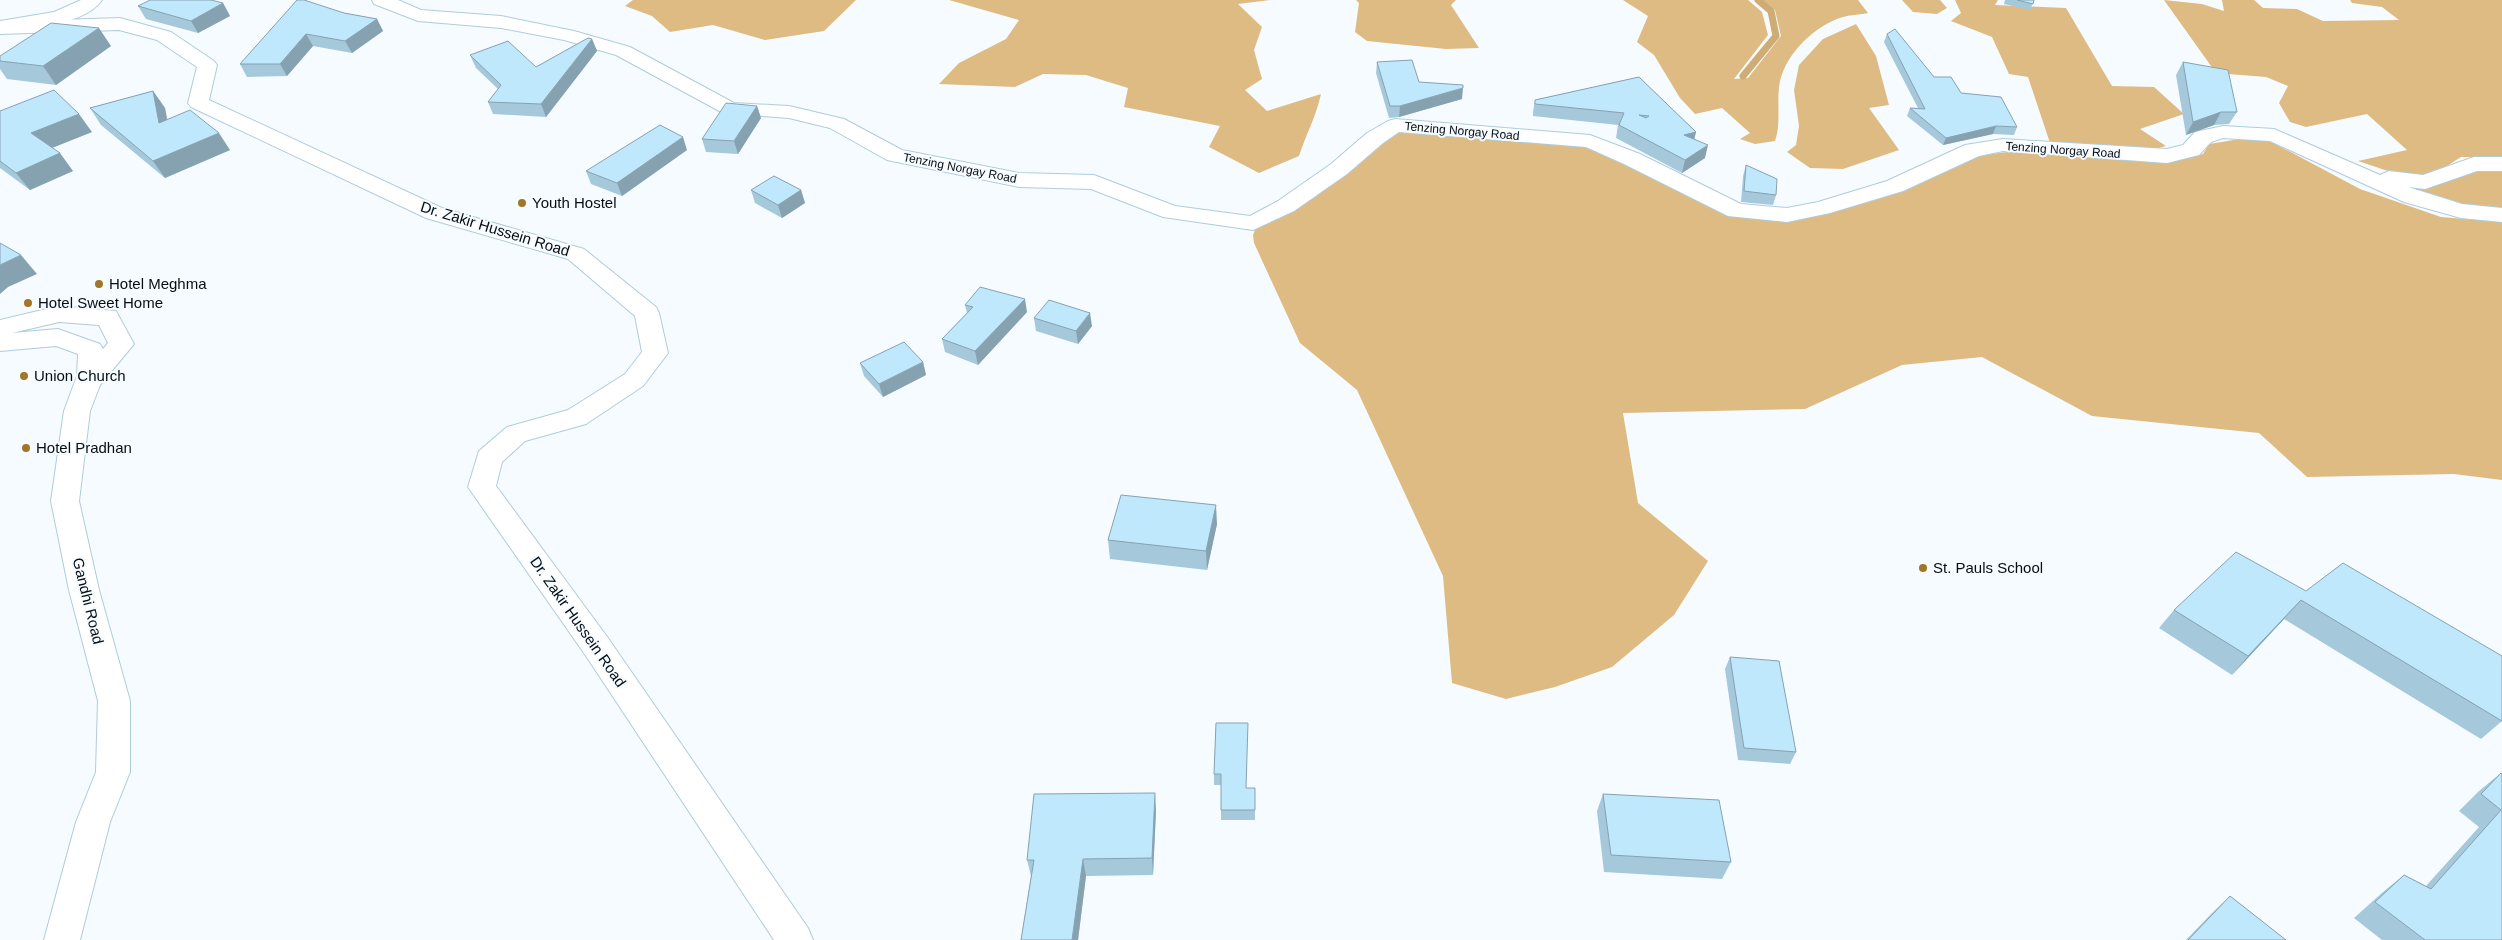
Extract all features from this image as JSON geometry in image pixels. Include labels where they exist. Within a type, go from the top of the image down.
[{"type":"street","points":[[0,27],[72,13],[81,10],[93,0]]},
{"type":"street","name":"Tenzing Norgay Road","points":[[381,0],[418,15],[501,22],[567,35],[623,51],[730,109],[789,112],[837,123],[895,155],[1019,180],[1094,182],[1171,212],[1253,223],[1286,206],[1339,169],[1375,138],[1395,126],[1590,141],[1632,159],[1736,211],[1787,215],[1822,208],[1895,186],[1973,150],[2003,146],[2167,156],[2191,150],[2203,137],[2223,132],[2274,136],[2412,197],[2461,211],[2502,215]]},
{"type":"street","name":"Dr. Zakir Hussein Road","points":[[0,27],[120,24],[164,36],[207,65],[198,103],[434,213],[576,254],[647,312],[655,353],[634,380],[577,417],[516,434],[489,458],[482,487],[597,647],[796,940]]},
{"type":"street","points":[[2274,136],[2307,136],[2340,159],[2369,172],[2401,181],[2425,182],[2474,164],[2502,164]]},
{"type":"street","points":[[0,328],[59,314],[107,317],[121,344],[86,384]]},
{"type":"street","name":"Gandhi Road","points":[[0,343],[58,337],[90,350],[90,376],[77,411],[65,501],[84,590],[114,701],[113,772],[93,822],[62,940]]},
{"type":"shaded area","points":[[633,0],[856,0],[824,31],[765,40],[713,25],[670,32],[652,16],[625,6]]},
{"type":"shaded area","points":[[949,0],[1270,0],[1238,4],[1262,27],[1254,50],[1262,79],[1245,90],[1267,111],[1321,94],[1319,102],[1299,156],[1259,173],[1209,147],[1220,126],[1124,107],[1128,88],[1086,75],[1043,74],[1015,87],[939,84],[959,63],[1006,39],[1019,20]]},
{"type":"shaded area","points":[[1356,0],[1456,0],[1451,5],[1479,48],[1446,49],[1367,41],[1355,32],[1359,3]]},
{"type":"shaded area","points":[[1623,0],[1748,0],[1762,12],[1768,35],[1734,79],[1748,78],[1781,36],[1775,10],[1763,0],[1858,0],[1868,13],[1837,19],[1817,30],[1799,46],[1786,65],[1779,87],[1778,128],[1775,141],[1755,144],[1740,139],[1750,133],[1722,108],[1695,114],[1680,98],[1654,55],[1637,42],[1648,16]]},
{"type":"shaded area","points":[[1902,0],[1940,0],[1947,8],[1937,14],[1913,12]]},
{"type":"shaded area","points":[[1955,0],[1998,0],[1995,5],[2066,8],[2112,86],[2154,87],[2184,114],[2140,129],[2166,146],[2147,151],[2051,146],[2028,77],[2009,74],[1992,37],[1951,21],[1961,13]]},
{"type":"shaded area","points":[[2164,0],[2202,4],[2224,11],[2222,0],[2254,0],[2263,8],[2297,9],[2323,21],[2399,20],[2382,7],[2352,3],[2350,0],[2502,0],[2502,157],[2461,157],[2442,169],[2423,176],[2400,175],[2358,161],[2407,150],[2367,114],[2306,127],[2290,122],[2279,103],[2288,86],[2266,77],[2216,73]]},
{"type":"shaded area","points":[[1856,24],[1876,56],[1889,105],[1869,108],[1899,150],[1843,169],[1810,168],[1787,152],[1796,145],[1799,126],[1794,90],[1799,65],[1823,39]]},
{"type":"shaded area","points":[[1406,130],[1581,144],[1731,213],[1822,214],[1898,193],[1933,174],[1977,156],[2007,152],[2172,160],[2203,154],[2209,144],[2246,138],[2268,140],[2360,189],[2441,217],[2502,222],[2502,480],[2454,474],[2307,477],[2259,433],[2092,416],[1982,357],[1902,365],[1805,409],[1623,413],[1638,503],[1708,561],[1674,615],[1612,667],[1555,687],[1506,699],[1452,683],[1443,576],[1357,390],[1300,343],[1254,243],[1253,235],[1256,227],[1383,138]]},
{"type":"shaded area","points":[[2502,169],[2502,209],[2465,206],[2427,198],[2388,179]]},
{"type":"building","points":[[150,0],[211,0],[223,3],[191,21],[138,6]]},
{"type":"building","points":[[297,0],[304,0],[344,13],[377,19],[345,41],[306,34],[280,64],[240,64]]},
{"type":"building","points":[[2017,0],[2034,0],[2033,4]]},
{"type":"building","points":[[51,23],[99,28],[43,66],[0,61],[0,56]]},
{"type":"building","points":[[1895,29],[1934,77],[1951,77],[1961,93],[2001,97],[2017,127],[1996,126],[1946,138],[1910,108],[1925,109],[1887,34]]},
{"type":"building","points":[[588,38],[592,39],[541,104],[488,102],[501,85],[470,55],[508,41],[536,67]]},
{"type":"building","points":[[1412,60],[1419,82],[1463,85],[1463,88],[1400,106],[1390,106],[1377,62]]},
{"type":"building","points":[[2183,62],[2228,70],[2237,112],[2221,112],[2193,122]]},
{"type":"building","points":[[1639,77],[1696,132],[1684,135],[1708,145],[1685,160],[1619,125],[1624,113],[1535,104],[1535,100]]},
{"type":"building","points":[[54,90],[79,114],[31,133],[60,153],[16,173],[0,161],[0,111]]},
{"type":"building","points":[[153,91],[159,123],[190,110],[219,133],[153,161],[90,108]]},
{"type":"building","points":[[726,103],[757,106],[734,141],[702,139]]},
{"type":"building","points":[[660,125],[683,137],[617,183],[586,171]]},
{"type":"building","points":[[1746,165],[1777,179],[1776,195],[1744,191]]},
{"type":"building","points":[[774,176],[801,190],[778,205],[751,190]]},
{"type":"building","points":[[0,243],[21,255],[0,265]]},
{"type":"building","points":[[980,287],[1025,299],[975,351],[942,339],[973,307],[965,305]]},
{"type":"building","points":[[1049,300],[1090,313],[1076,331],[1034,318]]},
{"type":"building","points":[[904,342],[923,362],[879,384],[860,363]]},
{"type":"building","points":[[1121,495],[1216,505],[1206,551],[1108,540]]},
{"type":"building","points":[[2236,552],[2306,591],[2343,563],[2502,656],[2502,721],[2301,600],[2248,656],[2174,610]]},
{"type":"building","points":[[1730,657],[1779,661],[1796,752],[1744,748]]},
{"type":"building","points":[[1216,723],[1248,723],[1246,788],[1255,788],[1255,810],[1221,810],[1221,774],[1214,774]]},
{"type":"building","points":[[2501,773],[2502,940],[2425,940],[2375,902],[2404,875],[2431,889],[2501,810],[2481,794]]},
{"type":"building","points":[[1155,793],[1152,858],[1083,859],[1072,940],[1021,940],[1034,860],[1027,860],[1034,794]]},
{"type":"building","points":[[1603,794],[1719,800],[1731,862],[1611,855]]},
{"type":"building","points":[[2230,896],[2286,940],[2188,940]]},
{"type":"waterway","points":[[1743,76],[1776,36],[1771,11],[1758,0]]},
{"type":"place","name":"Youth Hostel","points":[[522,203]]},
{"type":"place","name":"Hotel Meghma","points":[[99,284]]},
{"type":"place","name":"Hotel Sweet Home","points":[[28,303]]},
{"type":"place","name":"Union Church","points":[[24,376]]},
{"type":"place","name":"Hotel Pradhan","points":[[26,448]]},
{"type":"place","name":"St. Pauls School","points":[[1923,568]]}]
